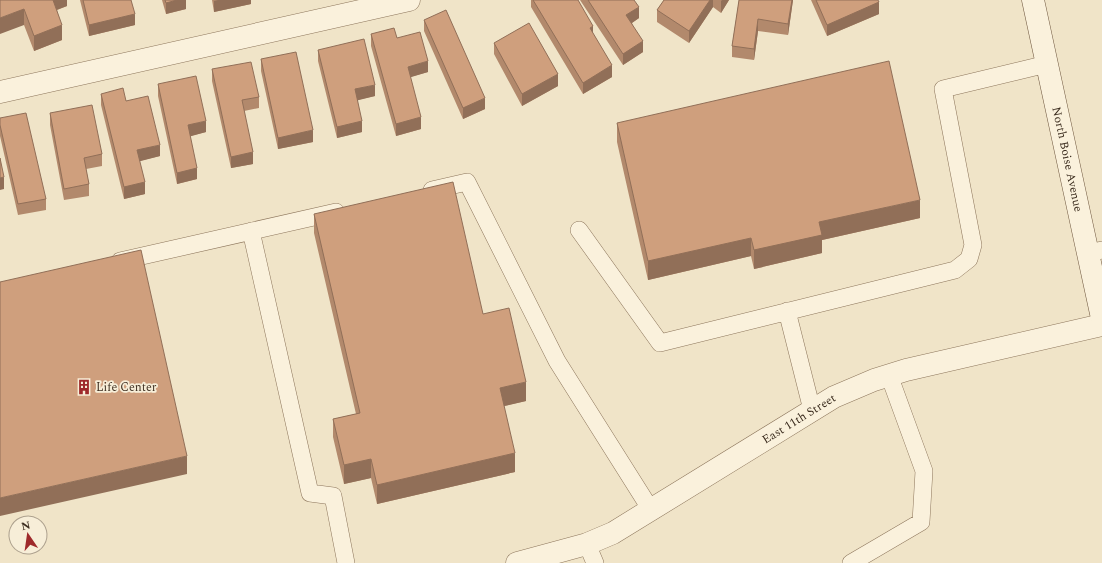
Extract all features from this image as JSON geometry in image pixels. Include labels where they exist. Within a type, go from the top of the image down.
[{"type":"street","points":[[0,92],[409,0]]},
{"type":"street","name":"North Boise Avenue","points":[[1034,0],[1047,64],[1095,251],[1102,318]]},
{"type":"street","name":"East 11th Street","points":[[517,563],[591,554],[613,533],[812,410],[834,397],[874,380],[906,370],[1102,325]]},
{"type":"lane","points":[[579,230],[660,343],[955,270],[970,258],[973,245],[943,89],[1047,64]]},
{"type":"lane","points":[[413,194],[467,182],[557,361],[651,510]]},
{"type":"lane","points":[[104,265],[352,208]]},
{"type":"lane","points":[[251,231],[310,493],[333,496],[346,563]]},
{"type":"lane","points":[[787,311],[812,410]]},
{"type":"lane","points":[[851,563],[921,522],[924,471],[889,375]]},
{"type":"building","points":[[0,0],[53,0],[62,25],[34,36],[24,9],[0,18]]},
{"type":"building","points":[[83,0],[131,0],[135,14],[89,25]]},
{"type":"building","points":[[165,0],[177,0],[166,3]]},
{"type":"building","points":[[533,0],[578,0],[593,26],[590,28],[612,65],[583,83]]},
{"type":"building","points":[[588,0],[634,0],[639,7],[626,15],[643,41],[623,54]]},
{"type":"building","points":[[664,0],[710,0],[689,31],[657,10]]},
{"type":"building","points":[[739,0],[792,0],[788,24],[758,19],[754,49],[732,46]]},
{"type":"building","points":[[816,0],[878,0],[879,2],[827,25]]},
{"type":"building","points":[[446,10],[485,98],[463,108],[424,20]]},
{"type":"building","points":[[529,23],[558,74],[522,94],[494,43]]},
{"type":"building","points":[[394,28],[397,38],[420,32],[428,61],[408,67],[421,117],[396,124],[371,34]]},
{"type":"building","points":[[364,39],[375,85],[355,89],[362,121],[337,127],[318,50]]},
{"type":"building","points":[[296,52],[313,130],[278,138],[261,59]]},
{"type":"building","points":[[889,61],[920,200],[819,222],[822,235],[754,250],[751,238],[648,261],[617,123]]},
{"type":"building","points":[[251,62],[259,97],[242,100],[253,152],[231,157],[212,69]]},
{"type":"building","points":[[196,76],[206,121],[188,125],[197,168],[177,173],[158,84]]},
{"type":"building","points":[[123,88],[126,101],[148,96],[160,145],[137,150],[145,182],[124,187],[101,94]]},
{"type":"building","points":[[92,105],[102,154],[84,158],[89,184],[64,189],[50,113]]},
{"type":"building","points":[[26,113],[46,199],[18,204],[0,125],[0,118]]},
{"type":"building","points":[[0,158],[4,177],[0,178]]},
{"type":"building","points":[[453,182],[483,314],[509,308],[526,382],[500,388],[515,453],[377,485],[371,459],[344,465],[333,419],[360,413],[314,214]]},
{"type":"building","name":"Life Center","points":[[141,250],[187,456],[0,498],[0,282]]},
{"type":"place","name":"Life Center","points":[[84,387]]}]
